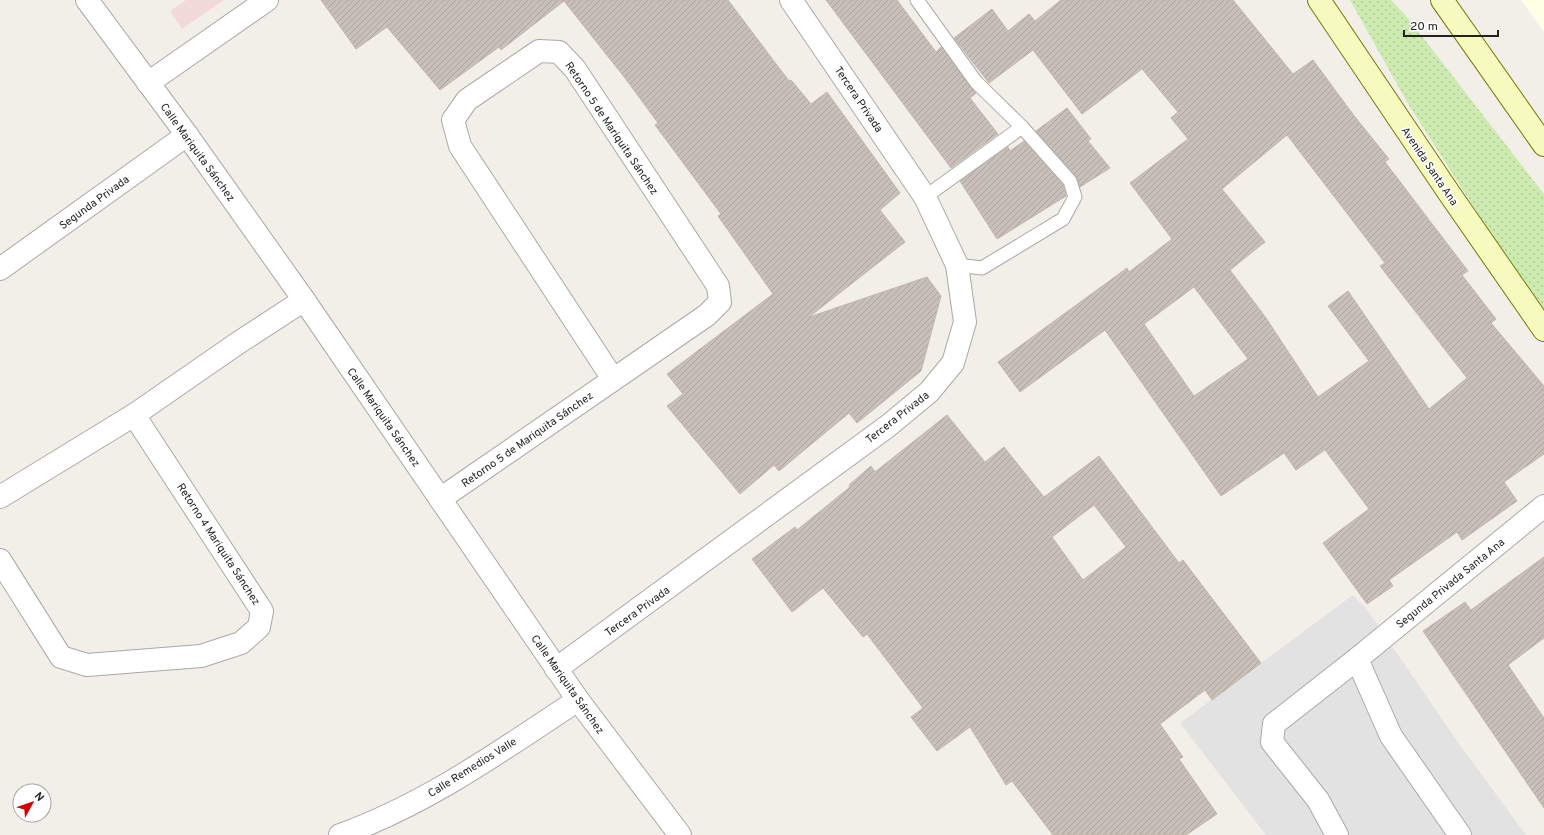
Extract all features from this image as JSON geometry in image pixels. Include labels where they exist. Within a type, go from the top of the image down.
[{"type":"main road","name":"Avenida Santa Ana","points":[[1319,0],[1444,187],[1544,330]]},
{"type":"main road","points":[[1442,0],[1544,145]]},
{"type":"street","name":"Calle Mariquita Sánchez","points":[[87,0],[148,84],[187,134],[304,300],[578,700],[680,835]]},
{"type":"street","points":[[148,84],[267,0]]},
{"type":"street","name":"Tercera Privada","points":[[556,669],[598,640],[888,426],[929,392],[953,363],[965,322],[957,265],[925,197],[791,0]]},
{"type":"street","name":"Retorno 5 de Mariquita Sánchez","points":[[440,499],[613,378],[707,316],[720,302],[718,286],[575,69],[559,52],[539,51],[467,100],[453,120],[460,146],[613,378]]},
{"type":"street","name":"Segunda Privada","points":[[0,269],[187,134]]},
{"type":"street","points":[[0,497],[134,415],[238,343],[304,300]]},
{"type":"street","name":"Retorno 4 Mariquita Sánchez","points":[[0,560],[61,656],[87,665],[201,656],[241,643],[259,627],[262,610],[134,415]]},
{"type":"street","name":"Segunda Privada Santa Ana","points":[[1337,835],[1318,800],[1272,742],[1274,724],[1357,659],[1544,506]]},
{"type":"street","points":[[1357,659],[1391,736],[1460,835]]},
{"type":"street","name":"Calle Remedios Valle","points":[[340,835],[366,826],[469,772],[578,700]]},
{"type":"lane","points":[[917,0],[976,82],[1022,127],[1070,181],[1075,197],[1063,219],[982,268],[957,265]]},
{"type":"lane","points":[[925,197],[1022,127]]},
{"type":"shaded area","points":[[186,0],[224,0],[182,29],[170,11]]},
{"type":"shaded area","points":[[1521,0],[1544,0],[1544,32]]},
{"type":"shaded area","points":[[1353,595],[1366,608],[1459,744],[1526,835],[1266,835],[1180,723]]},
{"type":"green space","points":[[1350,0],[1391,0],[1407,17],[1544,194],[1544,309],[1484,223],[1407,102]]},
{"type":"building","points":[[321,0],[728,0],[789,81],[791,80],[811,104],[827,92],[900,193],[880,210],[905,242],[809,317],[927,277],[941,296],[921,371],[857,423],[849,413],[779,471],[774,465],[740,494],[667,406],[683,394],[667,374],[773,294],[718,216],[721,214],[655,125],[658,123],[625,78],[564,1],[501,50],[499,47],[440,90],[387,27],[356,49]]},
{"type":"building","points":[[826,0],[897,0],[936,52],[941,47],[976,93],[970,98],[998,134],[951,168]]},
{"type":"building","points":[[1061,0],[1233,0],[1293,74],[1313,60],[1355,117],[1389,159],[1385,162],[1468,271],[1462,275],[1496,319],[1491,323],[1544,386],[1544,454],[1504,482],[1517,501],[1462,540],[1457,532],[1389,580],[1393,586],[1367,604],[1323,543],[1369,509],[1325,450],[1296,470],[1284,453],[1221,496],[1105,330],[1020,392],[998,362],[1127,268],[1129,272],[1172,239],[1130,183],[1188,139],[1171,118],[1178,112],[1142,69],[1082,114],[1033,50],[989,83],[954,38],[992,9],[1008,31],[1029,14],[1035,21]],"holes":[[[1287,135],[1385,263],[1380,266],[1467,378],[1429,409],[1348,291],[1328,306],[1369,361],[1318,397],[1266,318],[1230,270],[1265,242],[1222,189]],[[1194,287],[1248,359],[1194,396],[1144,324]]]},
{"type":"building","points":[[1067,108],[1091,139],[1088,141],[1110,168],[1080,187],[1076,176],[1036,131]]},
{"type":"building","points":[[1024,141],[1063,185],[1066,196],[997,239],[960,181],[1008,147],[1010,151]]},
{"type":"building","points":[[947,415],[985,462],[1004,447],[1044,497],[1099,456],[1179,563],[1183,560],[1261,663],[1212,700],[1205,690],[1160,724],[1183,757],[1179,759],[1217,814],[1186,835],[1053,835],[1012,781],[1006,785],[970,727],[937,751],[911,717],[923,708],[867,634],[863,637],[823,588],[792,612],[752,559],[795,527],[797,530],[850,487],[849,485],[871,466],[875,472]],"holes":[[[1094,505],[1126,547],[1083,580],[1052,537]]]},
{"type":"building","points":[[1544,557],[1544,638],[1508,665],[1544,718],[1544,808],[1423,631],[1465,602],[1471,610]]}]
